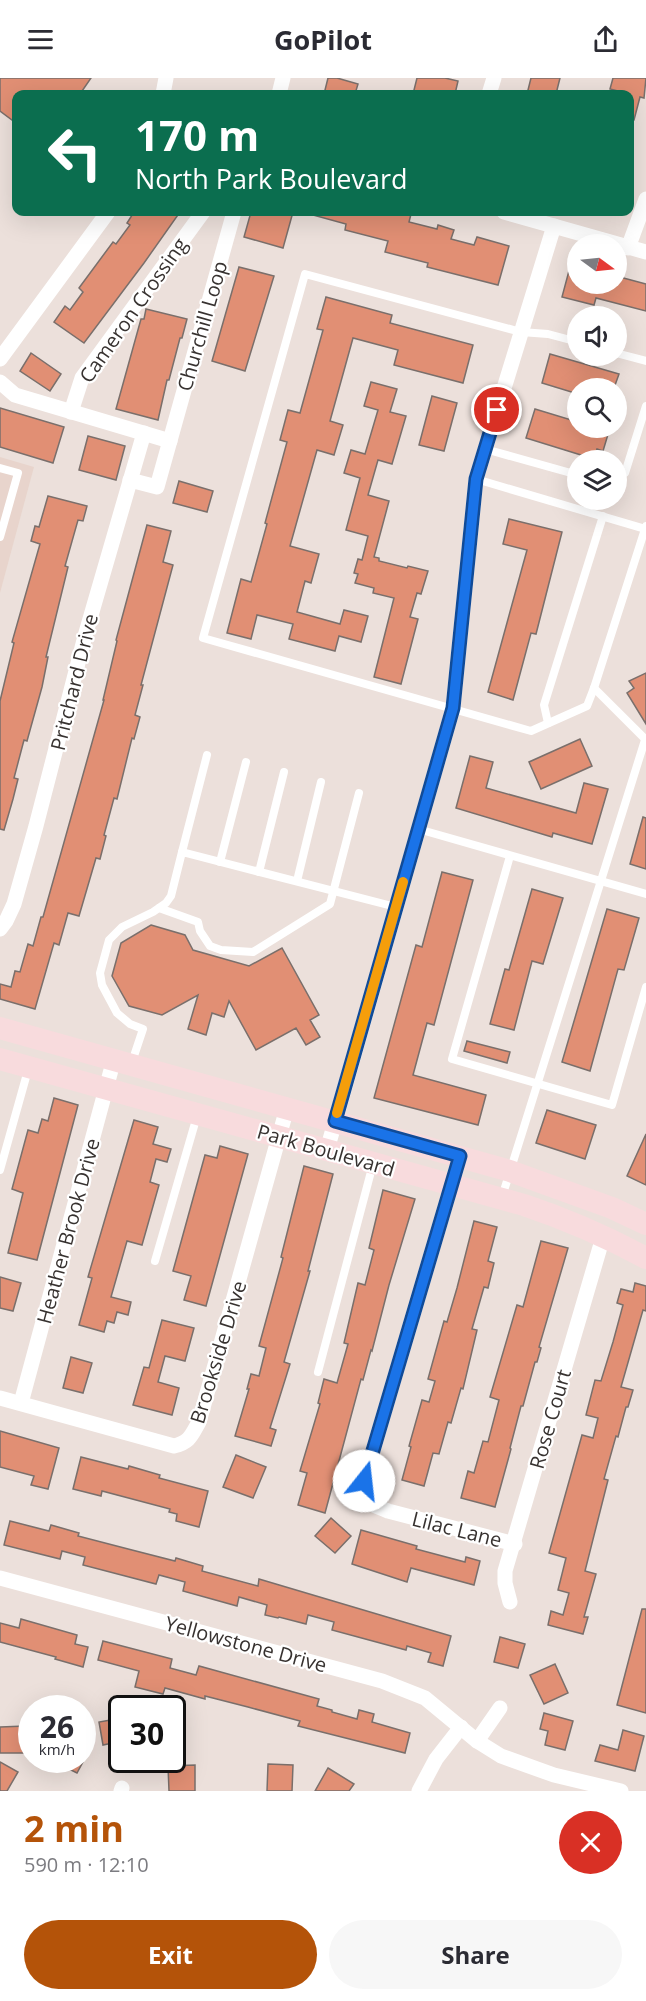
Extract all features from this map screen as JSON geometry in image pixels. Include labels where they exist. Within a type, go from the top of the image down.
[{"type":"main road","name":"Park Boulevard","points":[[0,1028],[510,1171],[612,1208],[646,1224]]},
{"type":"main road","name":"Park Boulevard","points":[[0,1059],[502,1199],[553,1215],[646,1258]]},
{"type":"street","points":[[628,248],[646,199]]},
{"type":"street","points":[[0,359],[105,216]]},
{"type":"street","name":"Cameron Crossing","points":[[71,412],[82,378],[200,216]]},
{"type":"street","name":"Churchill Loop","points":[[130,480],[157,487],[233,216]]},
{"type":"street","points":[[518,216],[646,252]]},
{"type":"street","points":[[327,1150],[453,708],[476,479],[554,226]]},
{"type":"street","points":[[0,382],[15,395],[170,441]]},
{"type":"street","name":"Pritchard Drive","points":[[0,929],[11,912],[36,826],[85,636],[144,433]]},
{"type":"street","name":"Heather Brook Drive","points":[[21,1403],[106,1089],[123,1062]]},
{"type":"street","name":"Brookside Drive","points":[[0,1398],[174,1446],[184,1444],[189,1439],[200,1422],[287,1108]]},
{"type":"street","name":"Lilac Lane","points":[[460,1156],[370,1459],[364,1481],[364,1495],[365,1499],[388,1511],[515,1544]]},
{"type":"street","name":"Rose Court","points":[[510,1602],[505,1571],[515,1544],[603,1237]]},
{"type":"street","name":"Yellowstone Drive","points":[[0,1578],[382,1681],[425,1698],[477,1741],[501,1756],[528,1767],[621,1791]]},
{"type":"street","points":[[477,1741],[500,1708]]},
{"type":"street","points":[[419,1791],[436,1759],[461,1727]]},
{"type":"lane","points":[[476,479],[646,528],[587,706],[531,731],[203,639],[305,274],[521,332],[548,334],[567,339]]},
{"type":"lane","points":[[627,356],[646,361]]},
{"type":"lane","points":[[627,467],[646,406]]},
{"type":"lane","points":[[485,449],[567,472]]},
{"type":"lane","points":[[0,468],[18,473],[0,537]]},
{"type":"lane","points":[[549,723],[543,705],[603,516]]},
{"type":"lane","points":[[502,1199],[646,740],[594,688]]},
{"type":"lane","points":[[123,1062],[143,1029],[130,1024],[117,1013],[102,985],[100,973],[109,940],[122,927],[159,908],[171,896],[207,755]]},
{"type":"lane","points":[[220,862],[246,762]]},
{"type":"lane","points":[[260,872],[284,772]]},
{"type":"lane","points":[[297,881],[321,782]]},
{"type":"lane","points":[[159,908],[198,922],[200,931],[210,946],[221,950],[253,952],[330,904],[359,793]]},
{"type":"lane","points":[[418,829],[646,894]]},
{"type":"lane","points":[[182,852],[396,907]]},
{"type":"lane","points":[[510,856],[452,1059],[612,1105],[646,987]]},
{"type":"lane","points":[[0,1170],[29,1067]]},
{"type":"lane","points":[[155,1261],[197,1114]]},
{"type":"lane","points":[[318,1372],[373,1163]]},
{"type":"shaded area","points":[[0,457],[34,467],[0,593]]},
{"type":"building","points":[[0,78],[91,78],[83,90],[12,90],[12,120],[0,111]]},
{"type":"building","points":[[328,78],[358,84],[356,90],[325,90]]},
{"type":"building","points":[[417,78],[445,78],[458,81],[456,90],[414,90]]},
{"type":"building","points":[[531,78],[560,78],[557,90],[528,90]]},
{"type":"building","points":[[613,78],[646,78],[644,98],[640,97],[634,120],[634,90],[610,89]]},
{"type":"building","points":[[131,216],[177,216],[84,343],[54,322],[65,306],[70,310],[83,292],[79,288],[113,242],[116,244],[130,225],[127,223]]},
{"type":"building","points":[[250,216],[292,216],[283,248],[244,237]]},
{"type":"building","points":[[317,216],[410,216],[409,222],[437,229],[438,225],[454,230],[451,239],[474,245],[477,237],[509,246],[498,285],[427,267],[428,263],[385,252],[388,241],[345,230],[346,224]]},
{"type":"building","points":[[239,267],[274,276],[245,371],[212,361]]},
{"type":"building","points":[[567,278],[567,294],[627,294],[627,279],[646,284],[646,311],[596,298],[594,305],[562,297]]},
{"type":"building","points":[[326,297],[392,315],[390,323],[473,345],[463,383],[394,365],[398,350],[353,338],[330,421],[343,425],[334,455],[317,450],[290,546],[319,554],[311,583],[305,581],[297,612],[340,624],[344,610],[368,616],[361,642],[339,636],[335,651],[289,639],[293,624],[257,615],[251,639],[227,633],[241,579],[251,582],[287,442],[280,440],[288,410],[300,413],[323,330],[317,329]]},
{"type":"building","points":[[146,309],[187,319],[169,380],[167,380],[158,420],[116,409],[141,319],[144,319]]},
{"type":"building","points":[[31,353],[61,374],[50,391],[20,371]]},
{"type":"building","points":[[550,354],[567,359],[567,366],[591,366],[619,374],[618,378],[567,378],[567,391],[542,383]]},
{"type":"building","points":[[371,382],[397,389],[390,412],[406,416],[392,464],[378,460],[368,495],[389,501],[374,557],[379,558],[379,561],[428,571],[421,594],[417,593],[410,617],[418,619],[401,684],[374,677],[394,598],[373,593],[374,588],[355,583],[358,574],[354,573],[358,559],[362,560],[368,536],[346,530],[360,478],[344,473],[351,450],[365,454],[378,410],[364,406]]},
{"type":"building","points":[[432,396],[457,403],[444,451],[419,445]]},
{"type":"building","points":[[0,408],[64,427],[53,463],[0,447]]},
{"type":"building","points":[[535,409],[567,419],[567,438],[607,438],[603,450],[567,451],[526,438]]},
{"type":"building","points":[[88,436],[125,446],[116,480],[79,470]]},
{"type":"building","points":[[179,481],[213,491],[207,512],[173,503]]},
{"type":"building","points":[[48,496],[87,506],[83,521],[78,520],[65,566],[68,567],[46,657],[48,657],[42,687],[27,741],[24,740],[14,778],[18,779],[4,830],[0,829],[0,701],[14,643],[12,642],[40,544],[31,541],[35,526],[39,527]]},
{"type":"building","points":[[509,519],[562,532],[536,634],[531,633],[513,700],[488,692],[527,550],[503,544]]},
{"type":"building","points":[[147,525],[171,531],[163,562],[173,565],[141,685],[143,685],[135,715],[140,717],[134,739],[132,738],[117,799],[114,798],[100,859],[96,858],[79,916],[68,913],[59,945],[54,943],[35,1009],[0,999],[0,984],[11,987],[15,971],[20,972],[28,944],[33,946],[41,917],[43,917],[104,700],[116,640]]},
{"type":"building","points":[[646,673],[646,724],[627,693],[634,688],[629,681]]},
{"type":"building","points":[[580,739],[592,766],[541,789],[529,762]]},
{"type":"building","points":[[470,756],[493,762],[486,788],[576,813],[584,783],[608,789],[592,844],[553,833],[552,837],[456,808]]},
{"type":"building","points":[[643,817],[646,818],[646,869],[630,864]]},
{"type":"building","points":[[442,872],[473,880],[434,1025],[427,1023],[413,1075],[486,1095],[478,1125],[374,1098],[416,945],[422,947]]},
{"type":"building","points":[[532,889],[563,898],[543,964],[532,961],[514,1030],[490,1024],[505,969],[509,970]]},
{"type":"building","points":[[607,909],[639,918],[624,970],[618,969],[590,1071],[562,1062]]},
{"type":"building","points":[[151,925],[185,935],[193,950],[249,966],[282,948],[319,1015],[310,1020],[320,1037],[306,1045],[296,1028],[256,1050],[229,1001],[224,1017],[212,1013],[206,1035],[188,1029],[198,995],[162,1015],[129,1006],[112,976],[121,943]]},
{"type":"building","points":[[467,1041],[510,1052],[507,1063],[464,1051]]},
{"type":"building","points":[[54,1098],[78,1105],[37,1260],[8,1253],[23,1193],[12,1189],[28,1130],[38,1133],[42,1119],[48,1121]]},
{"type":"building","points":[[547,1110],[596,1125],[585,1159],[536,1143]]},
{"type":"building","points":[[134,1120],[158,1127],[153,1144],[171,1149],[167,1162],[156,1159],[150,1182],[159,1185],[142,1245],[127,1241],[111,1297],[131,1302],[128,1315],[117,1312],[114,1323],[107,1321],[104,1332],[79,1325],[92,1278],[88,1277]]},
{"type":"building","points":[[646,1134],[646,1185],[627,1176]]},
{"type":"building","points":[[220,1146],[248,1154],[206,1306],[184,1300],[191,1276],[173,1271],[205,1155],[217,1158]]},
{"type":"building","points":[[304,1166],[333,1174],[308,1271],[310,1271],[284,1362],[290,1364],[270,1428],[276,1430],[271,1446],[235,1436],[249,1389],[247,1389],[251,1374],[259,1376],[266,1348],[259,1346],[283,1258],[281,1257]]},
{"type":"building","points":[[383,1190],[415,1199],[372,1351],[363,1380],[361,1379],[325,1513],[298,1505],[307,1473],[300,1471],[320,1404],[318,1403],[324,1379],[337,1383],[348,1344],[344,1343],[358,1283],[365,1285],[374,1250],[369,1248]]},
{"type":"building","points":[[474,1221],[497,1227],[488,1261],[494,1263],[488,1288],[484,1287],[472,1329],[477,1330],[463,1389],[461,1388],[451,1423],[448,1422],[439,1454],[433,1453],[424,1486],[402,1480],[422,1400],[429,1402],[435,1381],[428,1379],[444,1321],[447,1322],[457,1288]]},
{"type":"building","points":[[541,1241],[568,1248],[539,1347],[541,1348],[537,1362],[535,1362],[523,1406],[521,1406],[495,1507],[461,1498],[468,1471],[474,1473],[483,1441],[488,1442],[499,1400],[490,1397],[517,1305],[523,1307]]},
{"type":"building","points":[[0,1277],[21,1283],[13,1311],[0,1308]]},
{"type":"building","points":[[635,1283],[646,1286],[646,1311],[643,1310],[621,1387],[633,1390],[618,1437],[616,1436],[604,1479],[608,1480],[585,1571],[596,1574],[584,1617],[588,1617],[583,1634],[548,1625],[551,1611],[563,1615],[569,1593],[558,1590],[566,1558],[549,1553],[582,1435],[593,1438],[598,1418],[586,1415],[595,1380],[601,1381],[613,1342],[623,1305],[617,1303],[621,1289],[633,1292]]},
{"type":"building","points":[[162,1320],[194,1328],[185,1361],[165,1356],[158,1382],[179,1388],[172,1415],[133,1405],[144,1367],[149,1368]]},
{"type":"building","points":[[71,1357],[92,1363],[83,1393],[63,1388]]},
{"type":"building","points":[[0,1431],[59,1448],[48,1489],[31,1485],[34,1476],[0,1467]]},
{"type":"building","points":[[236,1455],[266,1467],[253,1498],[223,1487]]},
{"type":"building","points":[[81,1457],[128,1469],[129,1466],[160,1475],[159,1478],[208,1491],[199,1527],[176,1521],[177,1514],[169,1512],[170,1509],[102,1491],[101,1496],[73,1489]]},
{"type":"building","points":[[331,1518],[351,1536],[335,1553],[315,1536]]},
{"type":"building","points":[[10,1521],[49,1531],[51,1525],[79,1533],[78,1536],[175,1561],[176,1558],[203,1566],[202,1571],[258,1586],[259,1579],[451,1636],[443,1666],[428,1662],[431,1653],[407,1646],[406,1650],[332,1630],[334,1622],[308,1615],[306,1624],[265,1615],[267,1605],[239,1597],[237,1606],[183,1591],[185,1582],[159,1575],[156,1584],[83,1565],[85,1557],[62,1551],[60,1559],[4,1545]]},
{"type":"building","points":[[361,1530],[417,1546],[416,1549],[465,1562],[466,1557],[480,1561],[474,1585],[411,1568],[407,1582],[352,1564]]},
{"type":"building","points":[[642,1609],[646,1609],[646,1713],[617,1705]]},
{"type":"building","points":[[21,1619],[77,1635],[75,1644],[88,1647],[83,1667],[0,1642],[0,1623],[19,1628]]},
{"type":"building","points":[[500,1637],[525,1644],[518,1668],[494,1662]]},
{"type":"building","points":[[103,1641],[172,1659],[170,1668],[196,1675],[199,1666],[319,1699],[317,1706],[357,1719],[359,1710],[374,1714],[372,1722],[410,1733],[405,1753],[298,1726],[300,1721],[205,1696],[205,1699],[165,1688],[163,1694],[135,1687],[139,1671],[98,1660]]},
{"type":"building","points":[[555,1664],[568,1693],[544,1704],[530,1675]]},
{"type":"building","points":[[544,1713],[573,1721],[565,1750],[545,1745],[548,1731],[540,1729]]},
{"type":"building","points":[[108,1720],[108,1744],[103,1745],[99,1722]]},
{"type":"building","points":[[18,1726],[18,1753],[0,1753],[0,1727]]},
{"type":"building","points":[[623,1730],[644,1736],[635,1771],[595,1761],[600,1745],[618,1750]]},
{"type":"building","points":[[0,1762],[18,1772],[7,1791],[0,1791]]},
{"type":"building","points":[[268,1764],[293,1765],[292,1791],[267,1791]]},
{"type":"building","points":[[186,1765],[195,1765],[195,1791],[169,1791],[168,1773],[186,1773]]},
{"type":"building","points":[[328,1768],[354,1784],[349,1791],[315,1791]]},
{"type":"slow traffic","points":[[337,1113],[403,882]]},
{"type":"route","points":[[364,1481],[460,1156],[335,1121],[453,708],[476,479],[497,410]]}]
